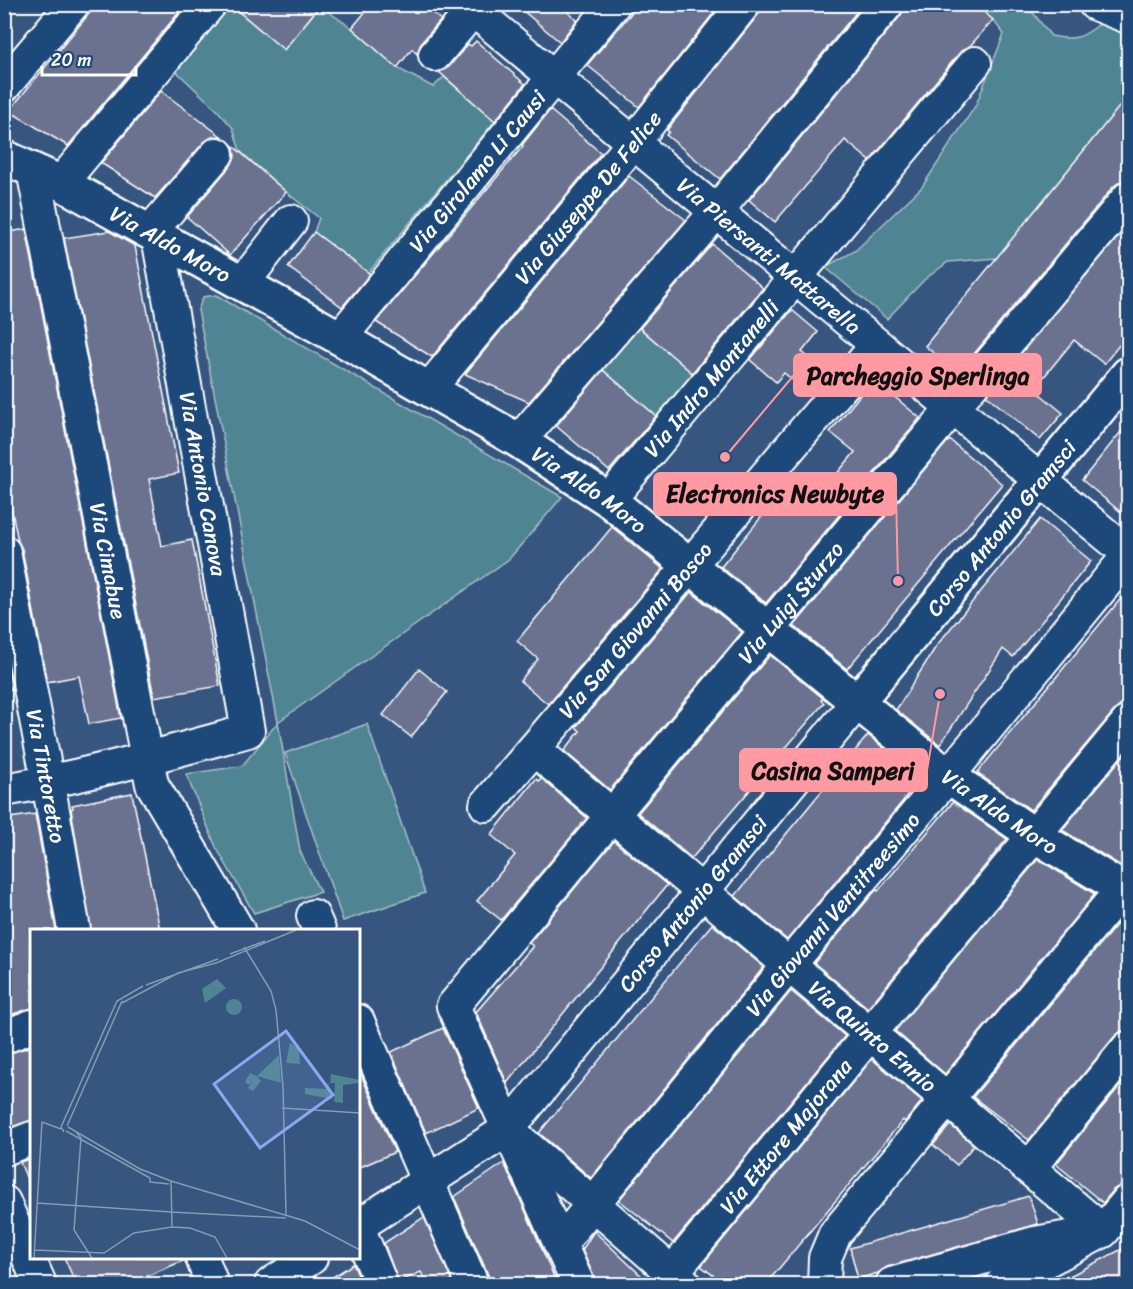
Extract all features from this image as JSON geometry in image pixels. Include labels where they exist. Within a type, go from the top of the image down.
[{"type":"street","points":[[4,86],[73,4]]},
{"type":"street","points":[[33,170],[210,4]]},
{"type":"street","name":"Via Girolamo Li Causi","points":[[340,338],[614,4]]},
{"type":"street","name":"Via Giuseppe De Felice","points":[[429,389],[633,143],[744,4]]},
{"type":"street","points":[[519,441],[716,212],[887,4]]},
{"type":"street","points":[[1095,4],[1128,17]]},
{"type":"street","points":[[435,55],[472,6]]},
{"type":"street","name":"Via Piersanti Mattarella","points":[[472,6],[554,77],[1128,555]]},
{"type":"street","name":"Via Indro Montanelli","points":[[609,500],[975,63]]},
{"type":"street","points":[[154,235],[217,154]]},
{"type":"street","name":"Via Aldo Moro","points":[[33,170],[340,338],[519,441],[609,500],[948,776],[1034,835],[1127,888]]},
{"type":"street","name":"Via Cimabue","points":[[33,170],[152,784],[237,929]]},
{"type":"street","name":"Via Luigi Sturzo","points":[[507,1130],[453,1006],[1128,198]]},
{"type":"street","points":[[242,284],[291,221]]},
{"type":"street","name":"Via Antonio Canova","points":[[147,759],[248,731],[154,235]]},
{"type":"street","name":"Via San Giovanni Bosco","points":[[486,805],[877,345]]},
{"type":"street","name":"Corso Antonio Gramsci","points":[[360,1225],[507,1130],[856,702],[1128,374]]},
{"type":"street","name":"Via Tintoretto","points":[[4,552],[74,929]]},
{"type":"street","name":"Via Giovanni Ventitreesimo","points":[[560,1244],[1128,555]]},
{"type":"street","name":"Via Ettore Majorana","points":[[678,1279],[870,1034],[1128,722]]},
{"type":"street","name":"Via Quinto Ennio","points":[[534,749],[1103,1231]]},
{"type":"street","points":[[4,790],[147,759]]},
{"type":"street","points":[[824,1284],[825,1258],[835,1234],[946,1099],[1127,888]]},
{"type":"street","points":[[360,1026],[472,1284]]},
{"type":"street","points":[[4,1037],[30,1027]]},
{"type":"street","points":[[1029,1168],[1128,1048]]},
{"type":"street","points":[[507,1130],[678,1279]]},
{"type":"street","points":[[507,1130],[578,1284]]},
{"type":"street","points":[[4,1149],[30,1139]]},
{"type":"street","points":[[1002,1284],[1103,1231],[1128,1201]]},
{"type":"street","points":[[4,1202],[40,1284]]},
{"type":"street","points":[[360,1231],[381,1284]]},
{"type":"street","points":[[892,1284],[1035,1243],[1103,1231]]},
{"type":"street","points":[[203,1259],[212,1284]]},
{"type":"street","points":[[277,1276],[307,1259]]},
{"type":"green space","points":[[230,5],[284,49],[320,6],[352,28],[397,68],[433,87],[444,77],[495,121],[368,273],[314,232],[319,218],[240,151],[233,128],[176,71]]},
{"type":"green space","points":[[975,5],[1027,5],[1051,36],[1078,37],[1101,23],[1128,33],[1128,96],[997,258],[948,262],[924,280],[887,319],[825,267],[855,251],[922,187],[976,105],[1004,34],[993,20]]},
{"type":"green space","points":[[216,295],[562,497],[509,559],[278,722],[198,310],[203,297]]},
{"type":"green space","points":[[639,328],[695,375],[659,418],[603,370]]},
{"type":"green space","points":[[278,722],[300,851],[320,892],[254,913],[216,847],[186,774],[242,766]]},
{"type":"green space","points":[[367,724],[425,893],[343,921],[285,753]]},
{"type":"building","points":[[97,4],[186,4],[68,146],[9,111]]},
{"type":"building","points":[[230,4],[321,4],[284,50]]},
{"type":"building","points":[[372,4],[422,4],[441,20],[421,43],[417,54],[412,49],[397,68],[352,28]]},
{"type":"building","points":[[515,4],[559,4],[577,20],[560,42]]},
{"type":"building","points":[[639,4],[721,4],[639,107],[587,65]]},
{"type":"building","points":[[762,4],[863,4],[720,179],[666,135],[669,132],[667,130],[758,15]]},
{"type":"building","points":[[905,4],[975,4],[993,20],[970,46],[961,51],[870,161],[845,140],[775,222],[749,200],[901,15]]},
{"type":"building","points":[[476,41],[525,84],[495,121],[439,72],[449,67],[468,44],[471,46]]},
{"type":"building","points":[[161,91],[225,139],[220,136],[212,137],[204,142],[155,198],[101,163]]},
{"type":"building","points":[[1128,96],[1128,180],[1121,181],[1114,186],[958,373],[925,346]]},
{"type":"building","points":[[550,110],[601,153],[432,357],[376,322],[523,146]]},
{"type":"building","points":[[231,144],[286,192],[230,255],[187,217],[231,165],[235,157]]},
{"type":"building","points":[[629,176],[686,220],[529,402],[465,374]]},
{"type":"building","points":[[1128,225],[1128,334],[1104,364],[1074,340],[1034,389],[1063,413],[1040,440],[986,395]]},
{"type":"building","points":[[26,229],[121,718],[89,724],[79,676],[47,682],[22,549],[18,541],[4,472],[4,233]]},
{"type":"building","points":[[109,231],[135,246],[179,473],[149,479],[162,546],[192,540],[220,686],[154,697],[64,238]]},
{"type":"building","points":[[314,232],[370,274],[342,307],[288,267]]},
{"type":"building","points":[[712,244],[763,288],[692,373],[640,328]]},
{"type":"building","points":[[792,310],[818,332],[802,352],[817,364],[800,386],[784,373],[776,382],[750,360]]},
{"type":"building","points":[[603,370],[656,416],[609,471],[556,426]]},
{"type":"building","points":[[873,379],[920,418],[766,603],[721,567],[791,480],[815,500],[855,452],[830,432]]},
{"type":"building","points":[[1128,423],[1128,518],[1082,480]]},
{"type":"building","points":[[948,441],[951,441],[1002,484],[847,669],[794,626]]},
{"type":"building","points":[[1040,519],[1091,561],[1013,657],[1003,649],[940,745],[896,710],[937,645]]},
{"type":"building","points":[[612,527],[663,569],[548,704],[520,681],[538,659],[517,641]]},
{"type":"building","points":[[1128,590],[1128,704],[1121,705],[1114,711],[1031,810],[977,773]]},
{"type":"building","points":[[691,592],[742,632],[610,790],[564,751],[580,731],[576,727]]},
{"type":"building","points":[[4,650],[12,689],[4,690]]},
{"type":"building","points":[[770,655],[823,698],[821,700],[824,703],[692,858],[638,813]]},
{"type":"building","points":[[419,669],[447,692],[411,737],[383,715]]},
{"type":"building","points":[[868,735],[919,777],[903,801],[787,940],[735,896]]},
{"type":"building","points":[[1128,750],[1128,864],[1121,866],[1062,830]]},
{"type":"building","points":[[541,778],[587,818],[501,920],[477,901],[515,855],[491,835],[536,779],[539,781]]},
{"type":"building","points":[[132,793],[160,929],[91,929],[72,805]]},
{"type":"building","points":[[953,802],[1007,839],[868,1008],[814,963]]},
{"type":"building","points":[[35,814],[56,929],[30,929],[30,1009],[4,1017],[4,819]]},
{"type":"building","points":[[614,841],[667,885],[507,1083],[476,1012],[533,946],[529,943]]},
{"type":"building","points":[[1038,859],[1095,894],[945,1074],[895,1031]]},
{"type":"building","points":[[1128,911],[1128,1030],[1121,1031],[1114,1037],[1029,1140],[973,1097]]},
{"type":"building","points":[[712,924],[764,967],[591,1178],[539,1133]]},
{"type":"building","points":[[791,991],[845,1036],[673,1243],[619,1200]]},
{"type":"building","points":[[443,1028],[479,1108],[426,1133],[391,1052]]},
{"type":"building","points":[[30,1047],[30,1121],[6,1129],[4,1125],[4,1055]]},
{"type":"building","points":[[872,1059],[922,1101],[905,1122],[903,1120],[766,1284],[725,1284],[701,1266]]},
{"type":"building","points":[[360,1073],[395,1152],[360,1167]]},
{"type":"building","points":[[1128,1076],[1128,1179],[1114,1189],[1103,1203],[1056,1164]]},
{"type":"building","points":[[950,1125],[974,1145],[957,1165],[933,1145]]},
{"type":"building","points":[[30,1159],[30,1187],[20,1162]]},
{"type":"building","points":[[504,1163],[557,1284],[490,1284],[454,1197]]},
{"type":"building","points":[[1029,1196],[1038,1224],[887,1267],[878,1273],[858,1279],[850,1248]]},
{"type":"building","points":[[424,1217],[453,1284],[427,1284],[421,1272],[398,1282],[384,1243]]},
{"type":"building","points":[[594,1231],[650,1284],[596,1284],[582,1250]]},
{"type":"building","points":[[1128,1246],[1128,1284],[1054,1284]]},
{"type":"building","points":[[65,1259],[185,1260],[128,1284],[76,1284]]},
{"type":"building","points":[[353,1264],[362,1284],[322,1284]]},
{"type":"place","name":"Parcheggio Sperlinga","points":[[725,457]]},
{"type":"place","name":"Electronics Newbyte","points":[[898,581]]},
{"type":"place","name":"Casina Samperi","points":[[940,694]]}]
